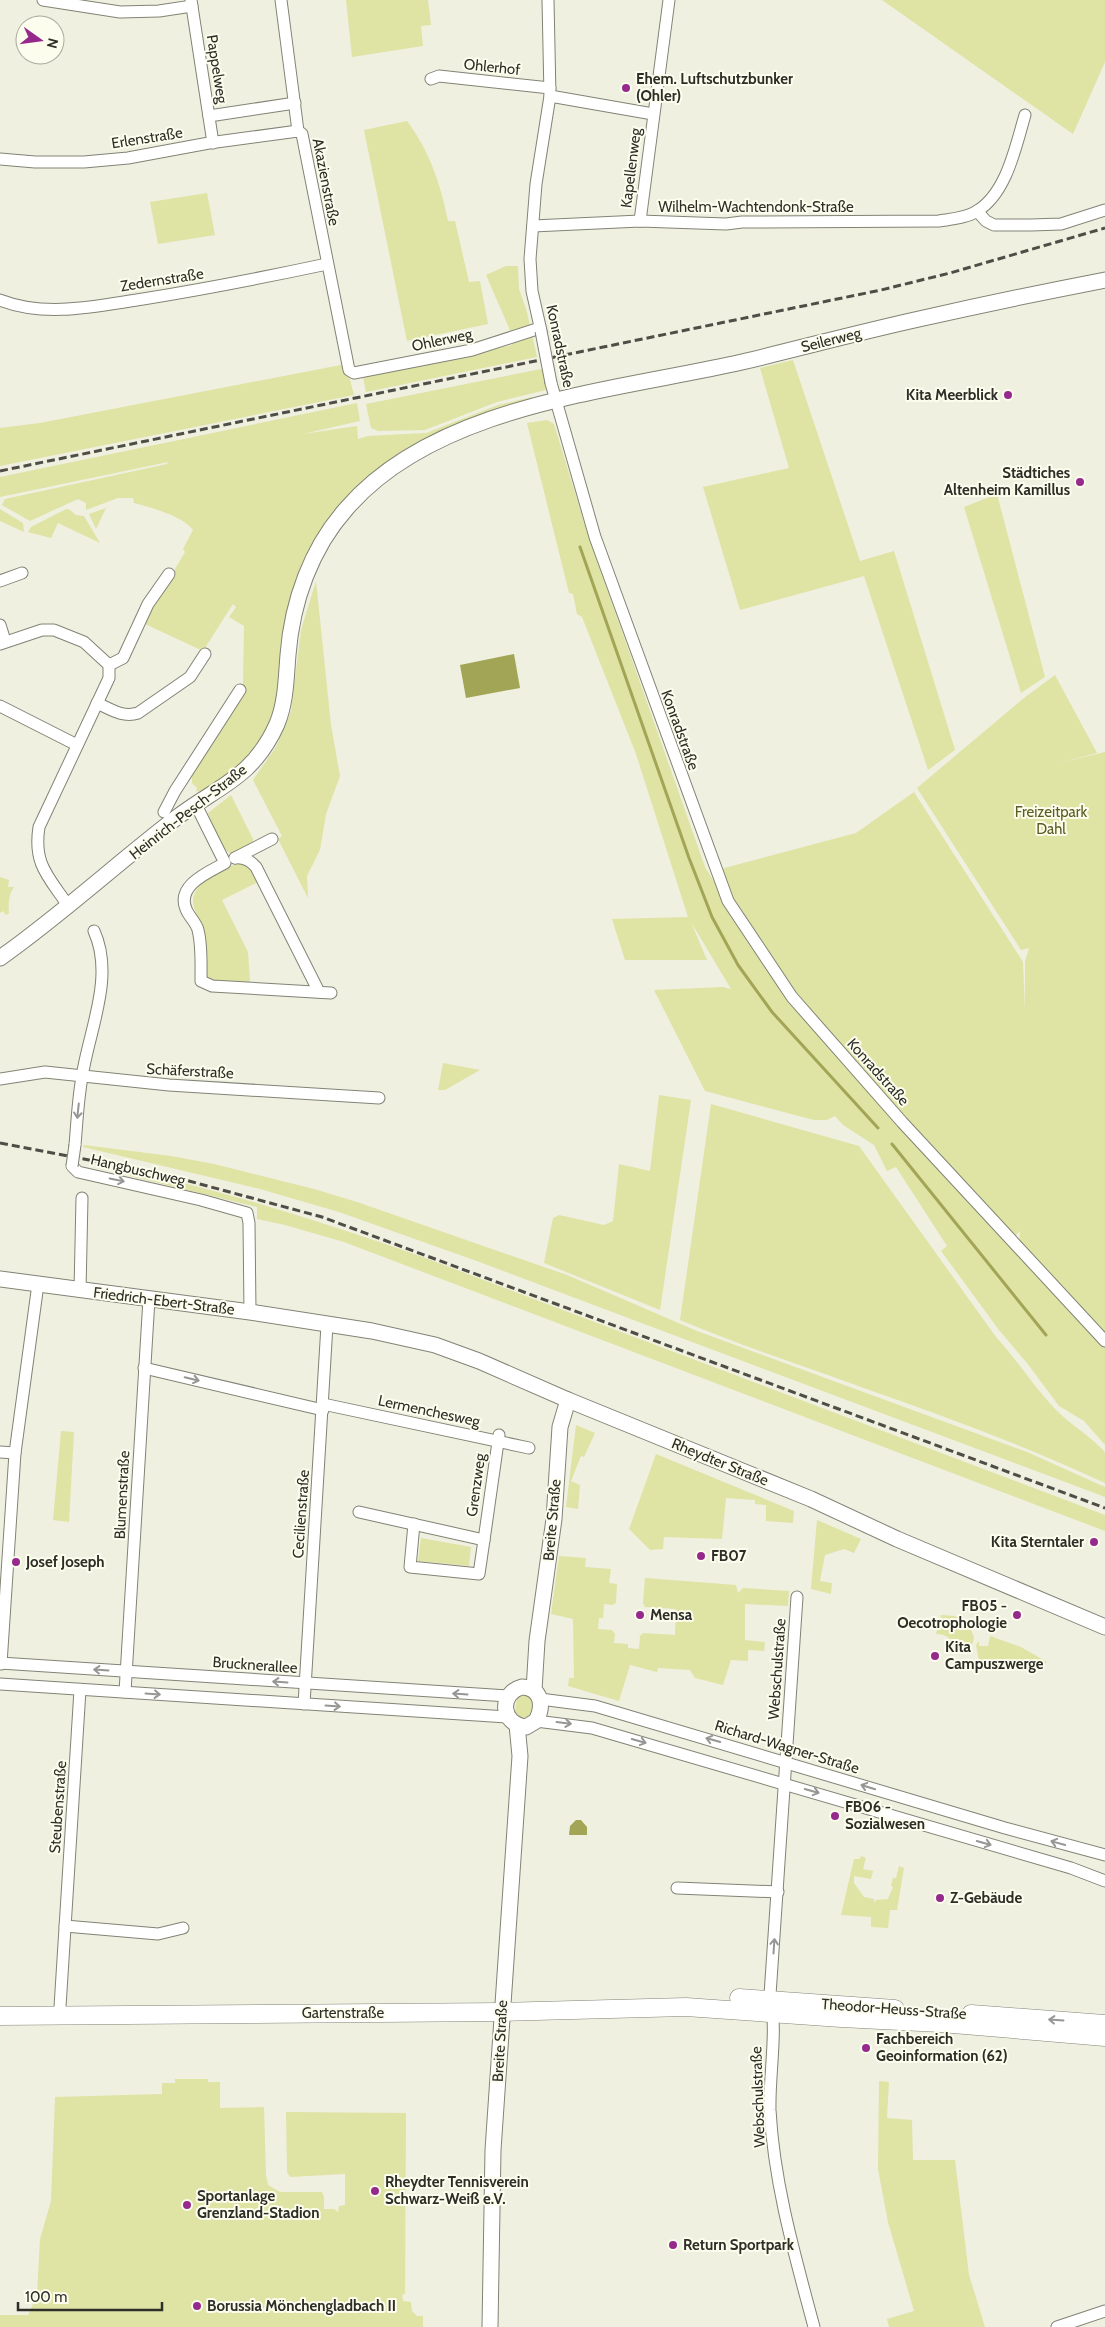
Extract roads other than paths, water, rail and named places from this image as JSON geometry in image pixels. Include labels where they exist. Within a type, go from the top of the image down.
[{"type":"main road","name":"Gartenstraße","points":[[0,2016],[684,2002]]},
{"type":"main road","name":"Theodor-Heuss-Straße","points":[[684,2002],[771,2003],[1105,2024]]},
{"type":"main road","name":"Theodor-Heuss-Straße","points":[[771,2003],[941,2023],[1105,2037]]},
{"type":"main road","name":"Gartenstraße","points":[[0,2008],[502,2006]]},
{"type":"street","points":[[43,0],[120,12],[152,12],[192,3]]},
{"type":"street","name":"Akazienstraße","points":[[281,0],[298,131],[302,134],[349,370]]},
{"type":"street","name":"Konradstraße","points":[[548,0],[550,92],[536,184],[530,259],[532,291],[551,383],[595,537],[728,902],[798,1004],[902,1122],[1105,1341]]},
{"type":"street","name":"Kapellenweg","points":[[640,221],[670,0]]},
{"type":"street","name":"Pappelweg","points":[[192,3],[213,143]]},
{"type":"street","name":"Ohlerhof","points":[[431,79],[439,76],[550,92],[654,114]]},
{"type":"street","points":[[209,116],[295,103]]},
{"type":"street","points":[[1025,115],[1010,168],[998,190],[977,211],[986,221],[994,225],[1031,225],[1061,224],[1105,210]]},
{"type":"street","name":"Erlenstraße","points":[[0,159],[35,162],[84,162],[128,158],[298,131]]},
{"type":"street","name":"Wilhelm-Wachtendonk-Straße","points":[[533,226],[640,221],[726,224],[742,222],[939,221],[977,211]]},
{"type":"street","name":"Zedernstraße","points":[[0,300],[39,310],[76,308],[232,284],[327,264]]},
{"type":"street","name":"Seilerweg","points":[[557,401],[740,362],[919,319],[1105,280]]},
{"type":"street","name":"Ohlerweg","points":[[349,370],[354,374],[472,350],[541,330]]},
{"type":"street","name":"Heinrich-Pesch-Straße","points":[[0,958],[69,907],[178,817],[230,783],[246,768],[264,746],[277,723],[287,684],[288,654],[299,594],[316,553],[347,507],[375,480],[400,460],[431,443],[510,412],[557,401]]},
{"type":"street","points":[[0,581],[22,573]]},
{"type":"street","points":[[109,664],[123,658],[148,604],[169,574]]},
{"type":"street","points":[[0,625],[3,643],[42,630],[54,630],[84,642],[109,664],[109,678],[41,820],[36,845],[44,870],[69,907]]},
{"type":"street","points":[[97,703],[119,714],[131,715],[138,713],[190,677],[205,654]]},
{"type":"street","name":"Heinrich-Pesch-Straße","points":[[164,812],[175,791],[240,690]]},
{"type":"street","points":[[0,706],[77,745]]},
{"type":"street","points":[[196,805],[230,860]]},
{"type":"street","points":[[272,839],[196,879],[188,889],[185,897],[185,908],[198,930],[201,981],[212,986],[331,993]]},
{"type":"street","points":[[230,860],[242,858],[250,861],[256,867],[319,992]]},
{"type":"street","name":"Hangbuschweg","points":[[94,931],[103,958],[102,984],[82,1076],[72,1166],[78,1172],[244,1211],[249,1216],[250,1312]]},
{"type":"street","name":"Schäferstraße","points":[[0,1079],[45,1072],[169,1085],[379,1098]]},
{"type":"street","points":[[80,1291],[82,1198]]},
{"type":"street","name":"Friedrich-Ebert-Straße","points":[[0,1278],[80,1291],[250,1312],[327,1325]]},
{"type":"street","points":[[1,1663],[15,1453],[38,1284]]},
{"type":"street","name":"Blumenstraße","points":[[125,1692],[149,1299]]},
{"type":"street","name":"Rheydter Straße","points":[[327,1325],[404,1337],[435,1345],[479,1361],[568,1400],[811,1499],[897,1539],[1105,1627]]},
{"type":"street","name":"Cecilienstraße","points":[[304,1704],[327,1325]]},
{"type":"street","name":"Lermenchesweg","points":[[144,1368],[323,1407],[498,1438],[529,1448]]},
{"type":"street","name":"Breite Straße","points":[[532,1692],[530,1658],[537,1641],[554,1519],[560,1427],[568,1400]]},
{"type":"street","name":"Grenzweg","points":[[414,1524],[410,1567],[479,1574],[498,1438]]},
{"type":"street","points":[[0,1452],[15,1453]]},
{"type":"street","name":"Grenzweg","points":[[359,1512],[484,1540]]},
{"type":"street","name":"Webschulstraße","points":[[797,1597],[771,2003],[770,2109],[775,2159],[787,2229],[814,2327]]},
{"type":"street","name":"Brucknerallee","points":[[1,1663],[508,1696]]},
{"type":"street","points":[[0,1684],[304,1704],[592,1728],[1071,1868],[1105,1881]]},
{"type":"street","name":"Steubenstraße","points":[[60,2007],[80,1690]]},
{"type":"street","points":[[514,1690],[532,1692],[541,1710],[522,1722],[506,1708],[508,1696],[514,1690]]},
{"type":"street","name":"Richard-Wagner-Straße","points":[[532,1692],[595,1706],[786,1761],[970,1818],[1105,1855]]},
{"type":"street","name":"Breite Straße","points":[[490,2327],[492,2167],[522,1722]]},
{"type":"street","points":[[965,1837],[970,1818]]},
{"type":"street","points":[[677,1888],[778,1892]]},
{"type":"street","points":[[65,1926],[158,1934],[183,1928]]},
{"type":"street","points":[[1057,2327],[1105,2311]]},
{"type":"waterway","points":[[580,547],[689,858],[712,917],[738,965],[772,1012],[878,1128]]},
{"type":"waterway","points":[[892,1144],[1046,1335]]},
{"type":"railway","points":[[0,471],[881,290],[950,273],[1105,228]]},
{"type":"railway","points":[[0,1143],[163,1174],[322,1217],[1105,1508]]},
{"type":"place","name":"Ehem. Luftschutzbunker (Ohler)","points":[[626,88]]},
{"type":"place","name":"Kita Meerblick","points":[[1008,395]]},
{"type":"place","name":"Städtiches Altenheim Kamillus","points":[[1080,482]]},
{"type":"place","name":"Kita Sterntaler","points":[[1094,1542]]},
{"type":"place","name":"FB07","points":[[701,1556]]},
{"type":"place","name":"Josef Joseph","points":[[16,1562]]},
{"type":"place","name":"Mensa","points":[[640,1615]]},
{"type":"place","name":"FB05 - Oecotrophologie","points":[[1017,1615]]},
{"type":"place","name":"Kita Campuszwerge","points":[[935,1656]]},
{"type":"place","name":"FB06 - Sozialwesen","points":[[835,1816]]},
{"type":"place","name":"Z-Gebäude","points":[[940,1898]]},
{"type":"place","name":"Fachbereich Geoinformation (62)","points":[[866,2048]]},
{"type":"place","name":"Rheydter Tennisverein Schwarz-Weiß e.V.","points":[[375,2191]]},
{"type":"place","name":"Sportanlage Grenzland-Stadion","points":[[187,2205]]},
{"type":"place","name":"Return Sportpark","points":[[673,2245]]},
{"type":"place","name":"Borussia Mönchengladbach II","points":[[197,2306]]},
{"type":"park label","name":"Freizeitpark Dahl","points":[[1051,820]]}]
